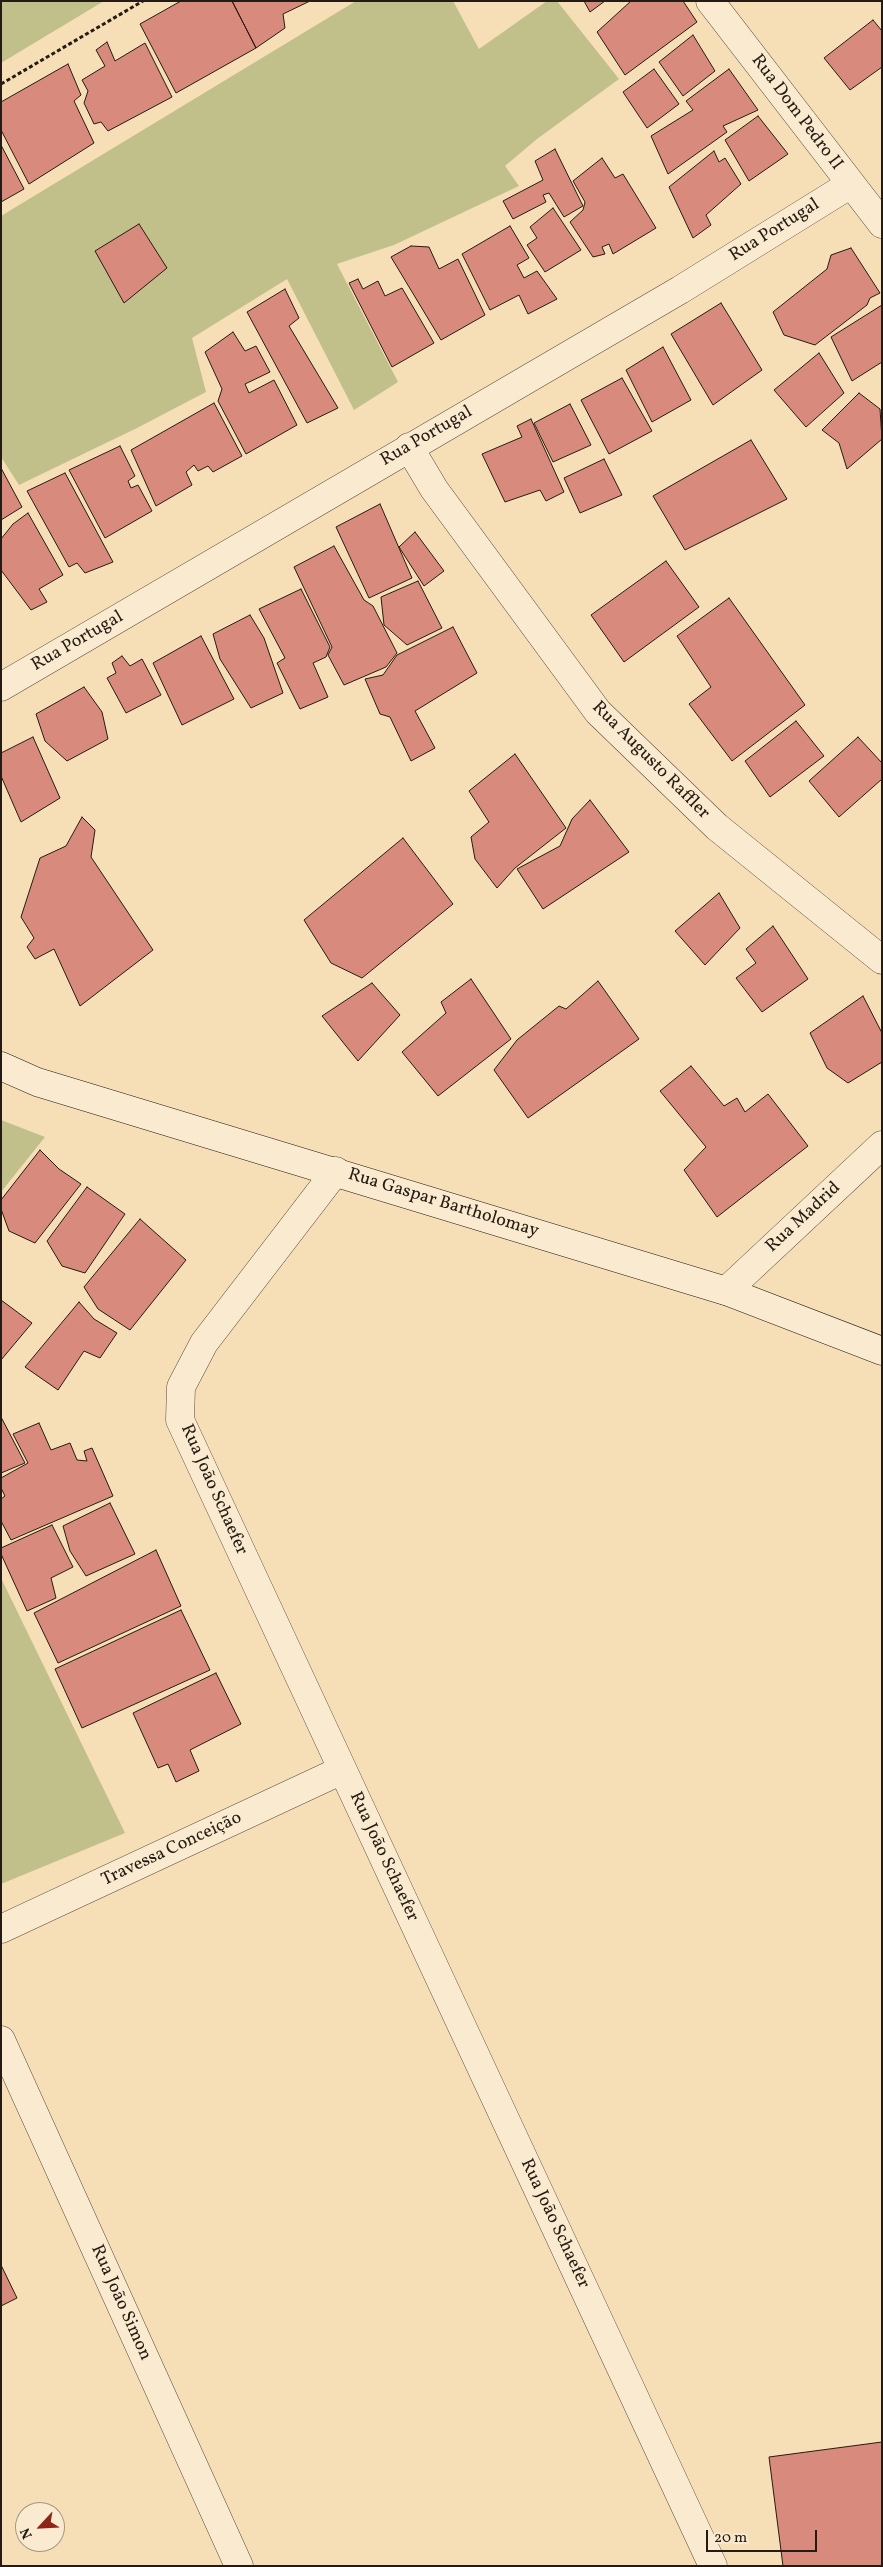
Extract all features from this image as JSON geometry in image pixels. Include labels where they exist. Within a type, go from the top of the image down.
[{"type":"street","name":"Rua Dom Pedro II","points":[[710,1],[882,224]]},
{"type":"street","name":"Rua Portugal","points":[[1,687],[680,290],[851,184]]},
{"type":"street","name":"Rua Augusto Raffler","points":[[409,447],[434,489],[598,712],[717,827],[882,960]]},
{"type":"street","name":"Rua Gaspar Bartholomay","points":[[1,1066],[37,1082],[336,1171],[726,1291],[882,1351]]},
{"type":"street","name":"Rua Madrid","points":[[726,1291],[882,1145]]},
{"type":"street","name":"Rua João Schaefer","points":[[336,1171],[204,1343],[181,1387],[180,1420],[713,2566]]},
{"type":"street","name":"Travessa Conceição","points":[[1,1929],[342,1770]]},
{"type":"street","name":"Rua João Simon","points":[[1,2040],[239,2566]]},
{"type":"path","points":[[1,84],[143,1]]},
{"type":"shaded area","points":[[1,1],[104,1],[1,63]]},
{"type":"shaded area","points":[[356,1],[453,1],[479,49],[547,1],[557,1],[619,79],[537,139],[505,166],[519,186],[394,245],[337,264],[398,382],[354,410],[287,279],[192,338],[206,392],[137,428],[19,485],[1,457],[1,216]]},
{"type":"shaded area","points":[[1,1120],[45,1137],[1,1192]]},
{"type":"shaded area","points":[[1,1578],[125,1833],[1,1884]]},
{"type":"building","points":[[181,1],[232,1],[256,48],[176,93],[140,24]]},
{"type":"building","points":[[232,1],[310,1],[283,14],[285,28],[256,48]]},
{"type":"building","points":[[584,1],[605,1],[590,12]]},
{"type":"building","points":[[631,1],[683,1],[697,22],[625,75],[597,32]]},
{"type":"building","points":[[873,20],[882,31],[882,67],[850,90],[824,58]]},
{"type":"building","points":[[693,35],[715,71],[683,96],[659,62]]},
{"type":"building","points":[[107,42],[115,61],[145,43],[172,97],[108,131],[101,122],[94,124],[84,103],[88,91],[82,80],[105,66],[96,50]]},
{"type":"building","points":[[68,64],[81,95],[74,101],[94,143],[29,184],[1,130],[1,102]]},
{"type":"building","points":[[654,69],[679,104],[647,128],[623,92]]},
{"type":"building","points":[[729,69],[758,110],[723,126],[727,132],[668,174],[651,136],[693,110],[686,101]]},
{"type":"building","points":[[758,116],[788,154],[749,181],[725,140]]},
{"type":"building","points":[[1,145],[24,189],[1,202]]},
{"type":"building","points":[[555,149],[583,206],[564,217],[549,193],[543,195],[546,202],[513,219],[503,201],[543,180],[535,161]]},
{"type":"building","points":[[714,151],[719,162],[725,158],[741,184],[706,215],[711,225],[693,238],[669,187]]},
{"type":"building","points":[[602,158],[615,178],[623,174],[656,228],[613,254],[609,244],[602,247],[605,254],[593,257],[570,222],[583,210],[585,202],[573,181]]},
{"type":"building","points":[[553,208],[581,250],[545,272],[527,245],[537,238],[530,227]]},
{"type":"building","points":[[139,224],[167,268],[124,303],[95,251]]},
{"type":"building","points":[[510,226],[529,258],[517,265],[524,278],[537,271],[557,299],[528,314],[519,295],[490,310],[462,254]]},
{"type":"building","points":[[411,246],[429,247],[439,269],[458,259],[485,315],[441,340],[391,257]]},
{"type":"building","points":[[851,248],[880,293],[870,298],[867,305],[815,345],[784,335],[773,312],[827,269],[831,255]]},
{"type":"building","points":[[358,279],[363,289],[378,281],[385,296],[402,288],[434,343],[392,367],[349,283]]},
{"type":"building","points":[[285,289],[299,318],[289,326],[338,408],[307,423],[247,312]]},
{"type":"building","points":[[721,303],[762,370],[713,405],[671,334]]},
{"type":"building","points":[[882,305],[882,362],[852,381],[831,337]]},
{"type":"building","points":[[233,332],[245,351],[256,346],[270,372],[245,384],[249,393],[274,380],[297,425],[246,454],[218,401],[222,389],[205,352]]},
{"type":"building","points":[[663,347],[691,400],[652,422],[626,370]]},
{"type":"building","points":[[819,353],[844,393],[806,427],[774,390]]},
{"type":"building","points":[[622,378],[652,431],[609,454],[581,400]]},
{"type":"building","points":[[859,393],[880,409],[882,439],[847,469],[839,443],[822,430]]},
{"type":"building","points":[[214,403],[242,456],[213,472],[208,466],[198,471],[194,465],[186,472],[192,485],[156,506],[131,450]]},
{"type":"building","points":[[570,404],[591,445],[553,462],[534,423]]},
{"type":"building","points":[[531,419],[564,492],[546,501],[540,490],[505,502],[482,454],[522,437],[517,426]]},
{"type":"building","points":[[751,440],[787,499],[685,550],[653,496]]},
{"type":"building","points":[[120,446],[135,476],[128,481],[131,488],[138,485],[152,511],[105,538],[69,470]]},
{"type":"building","points":[[604,459],[622,495],[580,513],[564,478]]},
{"type":"building","points":[[1,468],[22,507],[1,520]]},
{"type":"building","points":[[65,473],[113,562],[85,573],[77,563],[69,567],[27,491]]},
{"type":"building","points":[[380,504],[412,578],[369,598],[336,527]]},
{"type":"building","points":[[28,513],[63,575],[39,589],[47,602],[31,610],[1,570],[1,539],[13,524]]},
{"type":"building","points":[[415,532],[444,571],[424,586],[399,547]]},
{"type":"building","points":[[334,546],[364,600],[373,606],[397,653],[386,667],[344,685],[328,655],[332,647],[294,567]]},
{"type":"building","points":[[666,561],[699,607],[624,662],[591,615]]},
{"type":"building","points":[[418,581],[442,628],[407,645],[384,625],[381,597]]},
{"type":"building","points":[[301,589],[330,647],[326,657],[313,663],[328,697],[300,709],[277,663],[285,658],[259,609]]},
{"type":"building","points":[[729,598],[805,705],[732,761],[689,704],[711,687],[677,636]]},
{"type":"building","points":[[250,615],[264,638],[283,693],[251,708],[220,659],[213,634]]},
{"type":"building","points":[[453,627],[477,673],[415,711],[435,748],[411,761],[390,717],[380,714],[365,679],[383,675],[397,655]]},
{"type":"building","points":[[201,636],[234,699],[182,725],[153,663]]},
{"type":"building","points":[[122,656],[130,666],[142,659],[161,695],[126,713],[107,678],[116,673],[112,663]]},
{"type":"building","points":[[84,687],[102,712],[108,739],[67,761],[45,741],[36,714]]},
{"type":"building","points":[[796,721],[824,756],[770,797],[745,761]]},
{"type":"building","points":[[33,737],[60,798],[21,822],[1,776],[1,753]]},
{"type":"building","points":[[858,737],[882,763],[882,779],[839,817],[809,781]]},
{"type":"building","points":[[515,754],[566,828],[515,868],[497,888],[475,859],[471,837],[489,822],[469,791]]},
{"type":"building","points":[[590,800],[629,852],[543,909],[517,869],[560,846],[572,819]]},
{"type":"building","points":[[82,817],[95,830],[91,857],[153,950],[80,1006],[54,949],[35,959],[27,947],[34,938],[21,917],[40,858],[66,846]]},
{"type":"building","points":[[403,838],[453,904],[362,978],[331,963],[304,920]]},
{"type":"building","points":[[719,893],[740,928],[705,965],[675,931]]},
{"type":"building","points":[[773,926],[808,979],[762,1012],[736,978],[756,963],[746,949]]},
{"type":"building","points":[[471,979],[511,1039],[438,1096],[402,1052],[446,1013],[441,1002]]},
{"type":"building","points":[[598,981],[639,1039],[528,1118],[494,1070],[517,1040],[559,1006],[566,1009]]},
{"type":"building","points":[[372,983],[400,1015],[358,1061],[322,1016]]},
{"type":"building","points":[[863,996],[882,1033],[882,1062],[848,1083],[827,1068],[810,1033]]},
{"type":"building","points":[[691,1066],[724,1106],[737,1098],[745,1112],[768,1094],[808,1146],[717,1217],[684,1170],[706,1147],[660,1091]]},
{"type":"building","points":[[40,1150],[59,1169],[81,1184],[35,1243],[9,1231],[1,1209],[1,1200]]},
{"type":"building","points":[[87,1187],[125,1214],[85,1273],[62,1266],[47,1241]]},
{"type":"building","points":[[140,1219],[186,1260],[130,1330],[98,1309],[84,1287]]},
{"type":"building","points":[[1,1300],[32,1323],[1,1360]]},
{"type":"building","points":[[79,1302],[94,1319],[117,1333],[100,1358],[84,1351],[58,1390],[25,1367]]},
{"type":"building","points":[[1,1417],[25,1463],[1,1473]]},
{"type":"building","points":[[39,1423],[51,1450],[70,1443],[77,1460],[87,1461],[84,1451],[92,1448],[113,1496],[11,1540],[1,1521],[1,1499],[5,1496],[1,1488],[1,1478],[28,1463],[13,1434]]},
{"type":"building","points":[[110,1503],[135,1554],[86,1576],[70,1551],[63,1526]]},
{"type":"building","points":[[52,1525],[73,1567],[51,1578],[56,1598],[27,1611],[1,1554],[1,1548]]},
{"type":"building","points":[[156,1550],[181,1606],[58,1663],[34,1613]]},
{"type":"building","points":[[181,1610],[210,1670],[82,1728],[55,1669]]},
{"type":"building","points":[[216,1673],[241,1724],[190,1750],[199,1771],[176,1782],[168,1764],[158,1768],[133,1713]]},
{"type":"building","points":[[1,2265],[17,2298],[1,2306]]},
{"type":"building","points":[[882,2442],[882,2566],[783,2566],[769,2457]]}]
